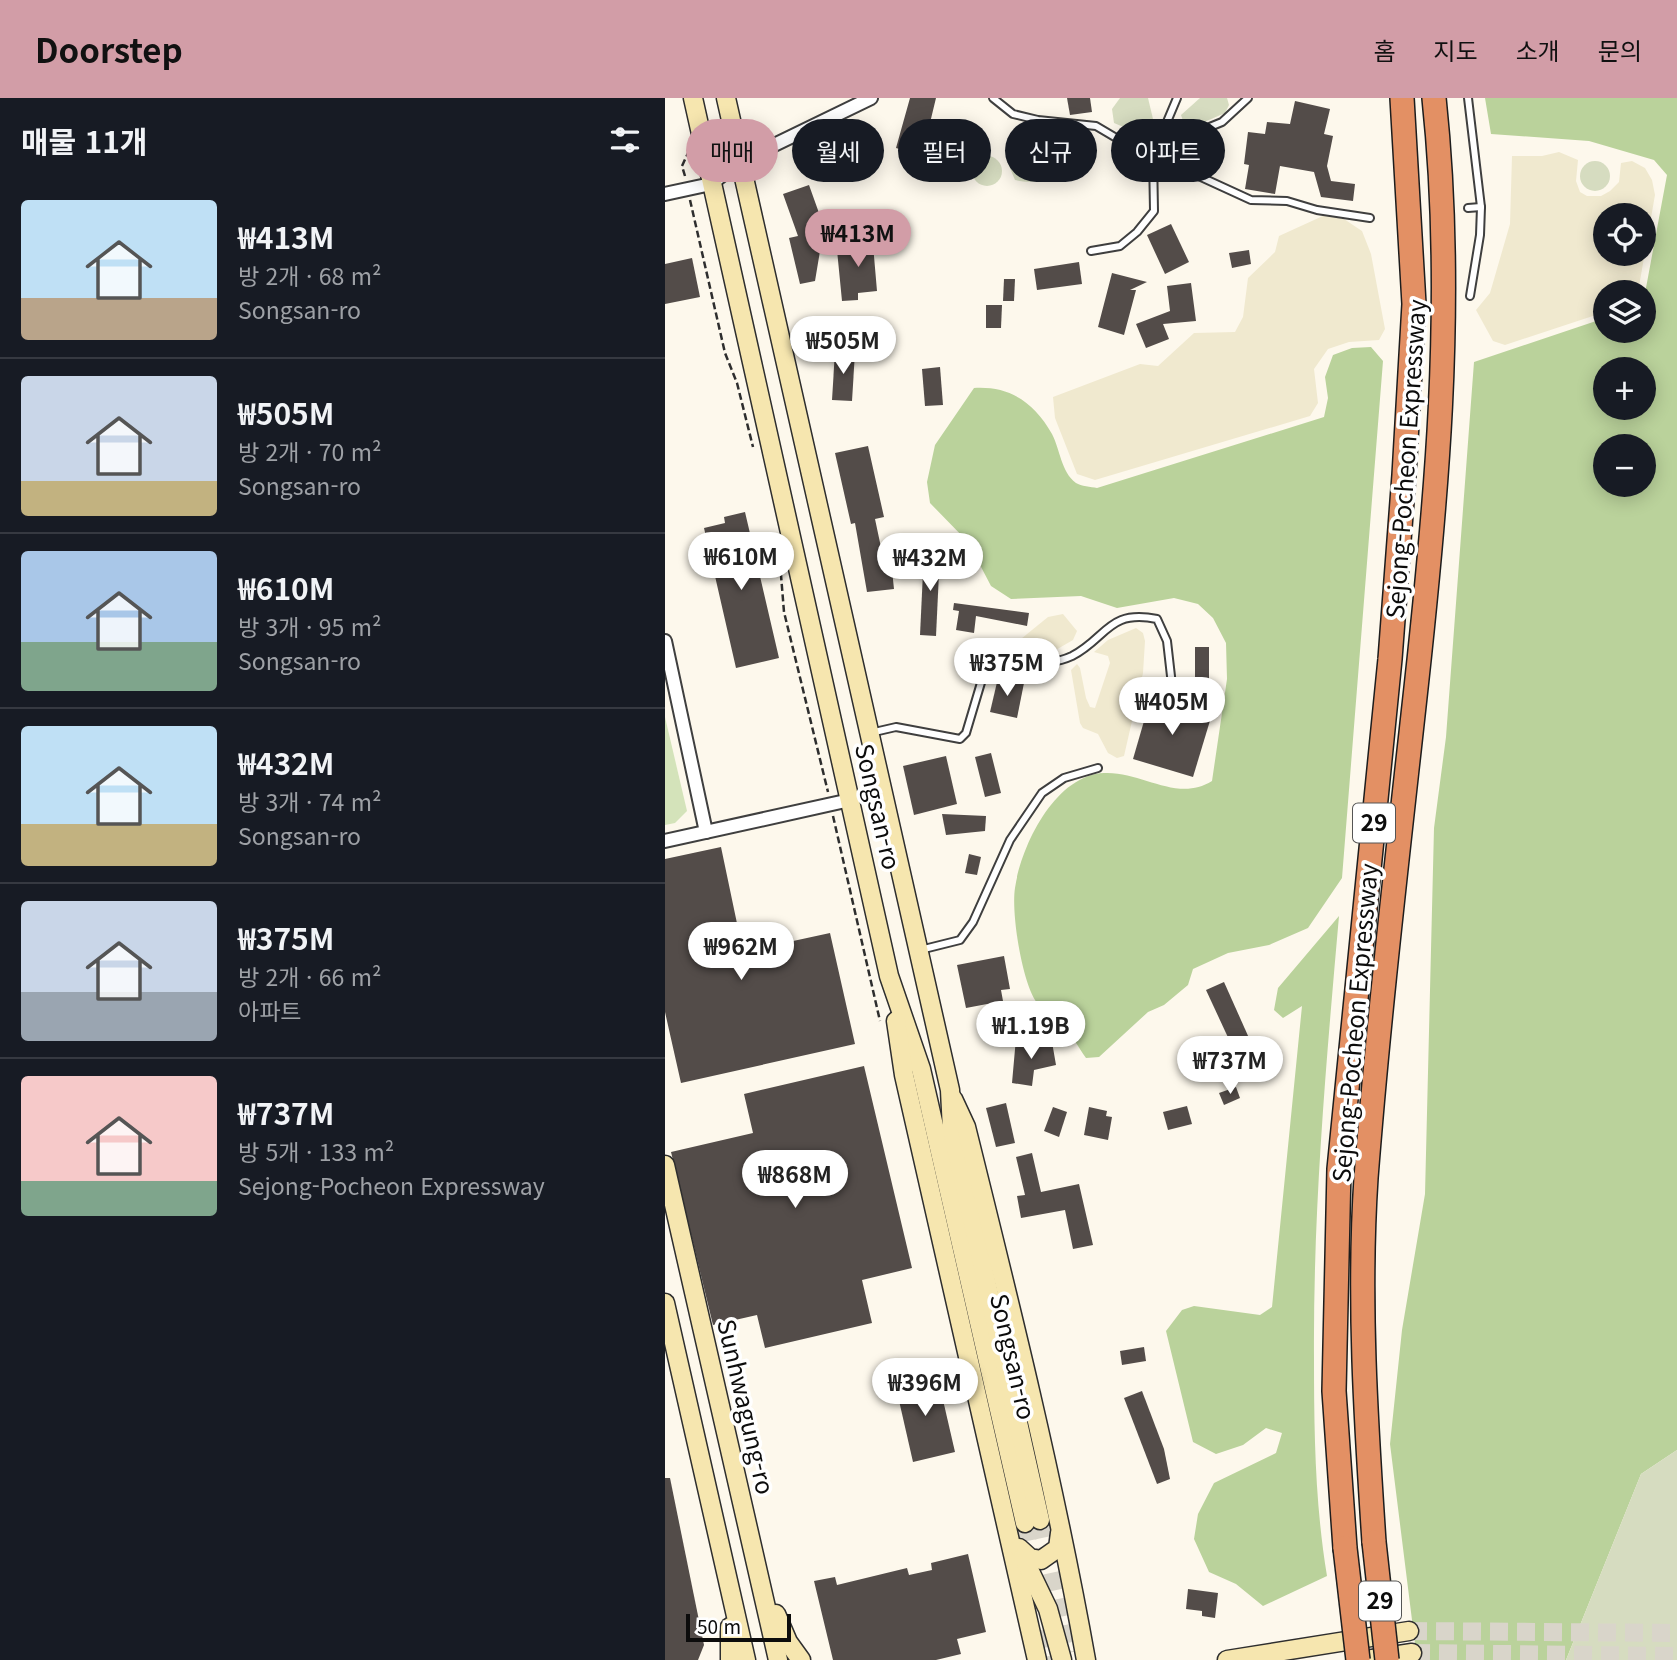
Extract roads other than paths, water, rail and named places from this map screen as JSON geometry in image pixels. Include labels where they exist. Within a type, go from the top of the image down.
[{"type":"highway","name":"Sejong-Pocheon Expressway","points":[[1358,1660],[1345,1548],[1334,1391],[1335,1247],[1339,1169],[1391,659],[1404,475],[1413,304],[1402,98]]},
{"type":"highway","name":"Sejong-Pocheon Expressway","points":[[1387,1660],[1374,1542],[1365,1409],[1366,1182],[1430,565],[1439,435],[1443,180],[1434,98]]},
{"type":"street","name":"Songsan-ro","points":[[693,98],[890,976],[921,1069],[1032,1522],[951,1130],[950,1090],[744,182]]},
{"type":"street","name":"Songsan-ro","points":[[726,98],[730,119]]},
{"type":"street","points":[[778,143],[871,98]]},
{"type":"street","points":[[665,194],[714,182]]},
{"type":"street","points":[[665,641],[706,832]]},
{"type":"street","points":[[665,841],[850,800]]},
{"type":"street","points":[[890,976],[904,1074],[1016,1543],[1037,1660]]},
{"type":"street","points":[[950,1090],[966,1128],[1061,1527],[1086,1660]]},
{"type":"street","name":"Sunhwagung-ro","points":[[665,1165],[778,1660]]},
{"type":"street","points":[[665,1303],[746,1660]]},
{"type":"street","points":[[1016,1543],[1030,1558],[1041,1560],[1051,1556],[1058,1548],[1061,1527]]},
{"type":"street","points":[[1016,1543],[1048,1609],[1062,1660]]},
{"type":"street","points":[[758,1572],[788,1642],[801,1660]]},
{"type":"street","points":[[727,1582],[730,1660]]},
{"type":"street","points":[[1227,1660],[1409,1631]]},
{"type":"street","points":[[1366,1660],[1412,1653]]},
{"type":"lane","points":[[993,98],[1013,114],[1038,120],[1096,126],[1111,134]]},
{"type":"lane","points":[[1168,119],[1177,98]]},
{"type":"lane","points":[[1225,119],[1248,98]]},
{"type":"lane","points":[[1468,98],[1481,207],[1470,296]]},
{"type":"lane","points":[[1091,251],[1120,246],[1137,232],[1154,211],[1153,182]]},
{"type":"lane","points":[[1212,182],[1251,200],[1287,201],[1317,210],[1370,218]]},
{"type":"lane","points":[[1468,208],[1481,207]]},
{"type":"lane","points":[[869,733],[896,727],[960,739],[966,733],[983,676],[997,664],[1030,664],[1072,656],[1110,624],[1140,615],[1157,619],[1167,642],[1172,685]]},
{"type":"lane","points":[[918,951],[960,940],[973,922],[1010,840],[1042,793],[1064,778],[1098,768]]},
{"type":"tunnel","points":[[1040,1520],[1068,1653]]},
{"type":"tunnel","points":[[1025,1523],[1034,1568]]},
{"type":"tunnel","points":[[1046,1629],[1052,1660]]},
{"type":"tunnel","points":[[1409,1631],[1677,1633]]},
{"type":"tunnel","points":[[1412,1653],[1677,1656]]}]
